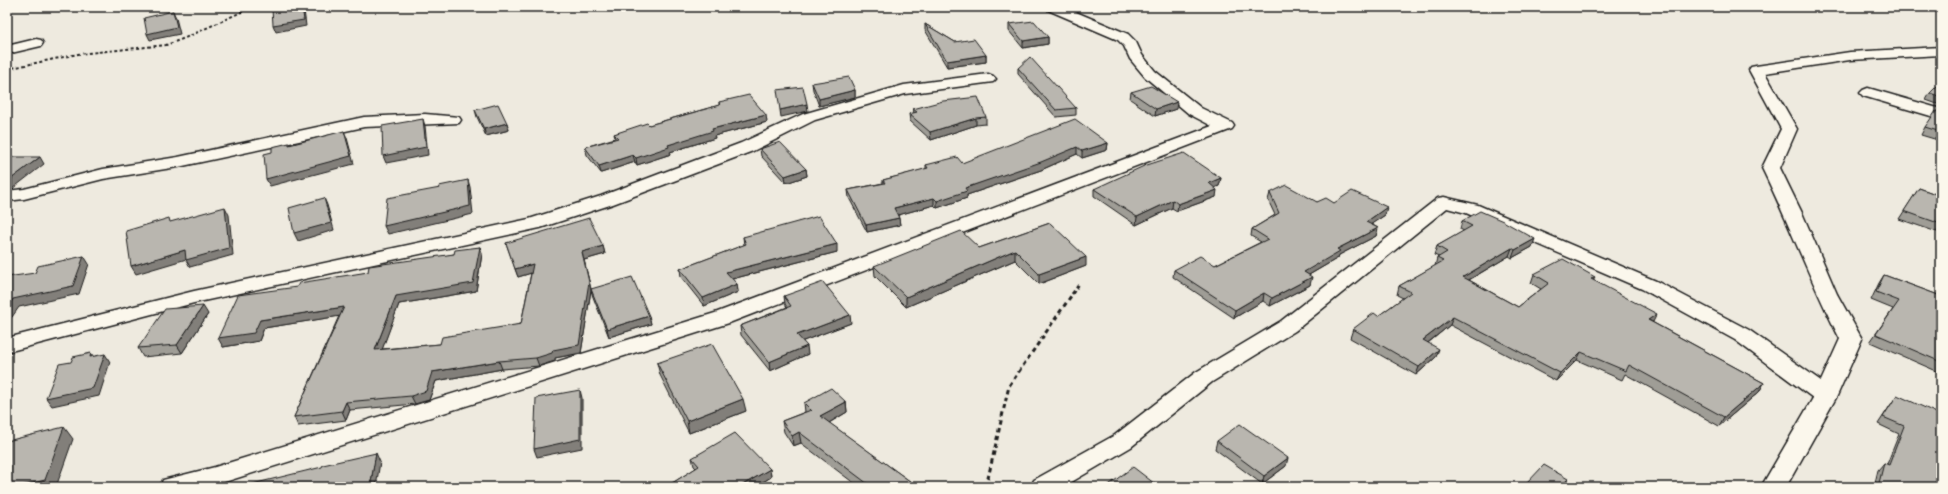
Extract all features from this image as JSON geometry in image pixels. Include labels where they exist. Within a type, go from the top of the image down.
[{"type":"street","points":[[172,487],[215,476],[614,353],[722,318],[1226,126],[1195,111],[1150,74],[1135,56],[1131,46],[1123,37],[1053,7]]},
{"type":"street","points":[[7,50],[36,43]]},
{"type":"street","points":[[1773,487],[1826,396],[1851,339],[1827,294],[1794,215],[1771,168],[1789,129],[1756,70],[1850,56],[1941,51]]},
{"type":"street","points":[[7,345],[194,297],[533,224],[607,200],[746,147],[809,117],[904,90],[988,79]]},
{"type":"street","points":[[1868,93],[1941,114]]},
{"type":"street","points":[[7,196],[24,194],[103,174],[178,162],[364,122],[425,119],[454,120]]},
{"type":"street","points":[[1043,487],[1123,441],[1204,377],[1288,326],[1444,202],[1472,209],[1650,285],[1742,335],[1826,396]]},
{"type":"path","points":[[7,69],[57,57],[102,51],[143,48],[174,43],[234,13],[252,7]]},
{"type":"path","points":[[986,487],[1009,386],[1080,283]]},
{"type":"building","points":[[302,7],[304,20],[273,25],[272,9]]},
{"type":"building","points":[[173,11],[177,27],[147,34],[144,18]]},
{"type":"building","points":[[1034,21],[1048,37],[1023,41],[1009,24]]},
{"type":"building","points":[[925,24],[955,42],[974,39],[986,55],[947,61]]},
{"type":"building","points":[[1030,57],[1076,108],[1056,110],[1018,68]]},
{"type":"building","points":[[849,77],[855,90],[819,99],[812,83]]},
{"type":"building","points":[[1941,82],[1941,97],[1930,93]]},
{"type":"building","points":[[1151,86],[1177,102],[1156,109],[1131,92]]},
{"type":"building","points":[[803,87],[807,104],[780,110],[777,90]]},
{"type":"building","points":[[749,95],[766,115],[712,129],[713,131],[668,145],[669,147],[636,158],[633,155],[599,166],[585,147],[618,138],[614,134],[647,123],[649,125],[720,105],[719,102]]},
{"type":"building","points":[[978,97],[986,117],[976,118],[930,132],[909,114],[917,112],[913,109],[943,101]]},
{"type":"building","points":[[498,104],[507,123],[484,129],[475,110]]},
{"type":"building","points":[[1936,111],[1941,112],[1941,132],[1925,127]]},
{"type":"building","points":[[423,119],[426,147],[383,156],[382,126]]},
{"type":"building","points":[[1075,119],[1108,143],[1082,151],[1077,147],[1041,162],[965,188],[967,191],[937,201],[934,198],[894,208],[899,218],[866,225],[848,190],[885,183],[883,180],[928,168],[926,165],[957,157],[962,163]]},
{"type":"building","points":[[344,131],[351,156],[266,179],[264,154],[272,152],[272,147],[289,143],[289,145]]},
{"type":"building","points":[[780,142],[806,169],[785,176],[760,149]]},
{"type":"building","points":[[1184,153],[1221,178],[1209,183],[1217,190],[1178,204],[1173,200],[1137,217],[1094,189],[1144,166]]},
{"type":"building","points":[[7,157],[40,157],[7,182]]},
{"type":"building","points":[[468,180],[470,206],[384,226],[387,198],[440,188],[439,186]]},
{"type":"building","points":[[1286,185],[1317,202],[1326,198],[1334,203],[1352,191],[1387,207],[1366,222],[1378,228],[1337,249],[1340,251],[1304,272],[1312,277],[1272,298],[1264,293],[1235,310],[1174,270],[1200,256],[1215,265],[1268,239],[1252,229],[1279,213],[1270,193]]},
{"type":"building","points":[[1919,188],[1941,196],[1941,224],[1904,211]]},
{"type":"building","points":[[324,198],[331,223],[294,233],[289,208]]},
{"type":"building","points":[[225,207],[229,248],[186,260],[185,250],[131,266],[126,231],[169,218],[170,222]]},
{"type":"building","points":[[1480,211],[1503,221],[1535,239],[1515,250],[1512,248],[1463,277],[1518,307],[1549,283],[1534,274],[1563,259],[1595,277],[1591,279],[1657,314],[1648,320],[1764,383],[1724,417],[1629,365],[1626,371],[1581,352],[1560,373],[1453,317],[1423,340],[1439,349],[1419,367],[1353,329],[1374,313],[1378,316],[1411,292],[1399,286],[1443,261],[1437,258],[1447,252],[1437,246],[1472,226],[1462,221]]},
{"type":"building","points":[[819,216],[837,244],[726,272],[737,284],[703,298],[680,269],[746,244],[743,237]]},
{"type":"building","points":[[589,218],[603,246],[582,252],[589,282],[579,345],[553,350],[552,353],[536,358],[499,361],[432,372],[426,391],[411,396],[346,402],[342,411],[294,417],[344,307],[260,320],[254,333],[218,338],[238,295],[297,287],[299,283],[368,272],[369,266],[454,254],[455,250],[480,247],[473,283],[396,296],[375,350],[440,344],[442,337],[521,324],[533,264],[515,269],[506,243]]},
{"type":"building","points":[[1050,223],[1086,257],[1039,274],[1015,250],[906,297],[874,266],[961,231],[979,248]]},
{"type":"building","points":[[84,256],[73,286],[13,299],[7,308],[7,277],[35,273],[38,266]]},
{"type":"building","points":[[1884,275],[1941,296],[1941,362],[1876,334],[1899,301],[1876,292]]},
{"type":"building","points":[[632,277],[649,316],[607,329],[591,289]]},
{"type":"building","points":[[823,282],[850,315],[797,335],[807,346],[769,362],[740,326],[791,306],[784,296]]},
{"type":"building","points":[[203,306],[177,345],[138,348],[165,309]]},
{"type":"building","points":[[712,344],[743,399],[687,421],[657,363]]},
{"type":"building","points":[[91,353],[90,357],[105,354],[93,388],[46,398],[59,364],[71,362],[73,357]]},
{"type":"building","points":[[831,388],[846,402],[820,416],[918,487],[872,487],[799,432],[792,436],[782,421],[811,410],[804,403]]},
{"type":"building","points":[[580,390],[580,439],[534,449],[536,398]]},
{"type":"building","points":[[1897,395],[1941,415],[1941,487],[1878,487],[1884,463],[1889,465],[1904,426],[1883,417]]},
{"type":"building","points":[[1240,424],[1288,458],[1264,476],[1217,441]]},
{"type":"building","points":[[64,427],[45,480],[17,487],[7,487],[7,441]]},
{"type":"building","points":[[735,433],[770,469],[739,487],[666,487],[699,466],[692,458]]},
{"type":"building","points":[[376,453],[370,487],[240,487],[322,467],[323,465]]},
{"type":"building","points":[[1544,465],[1568,479],[1561,487],[1534,487],[1527,483]]},
{"type":"building","points":[[1133,467],[1159,487],[1106,487]]}]
